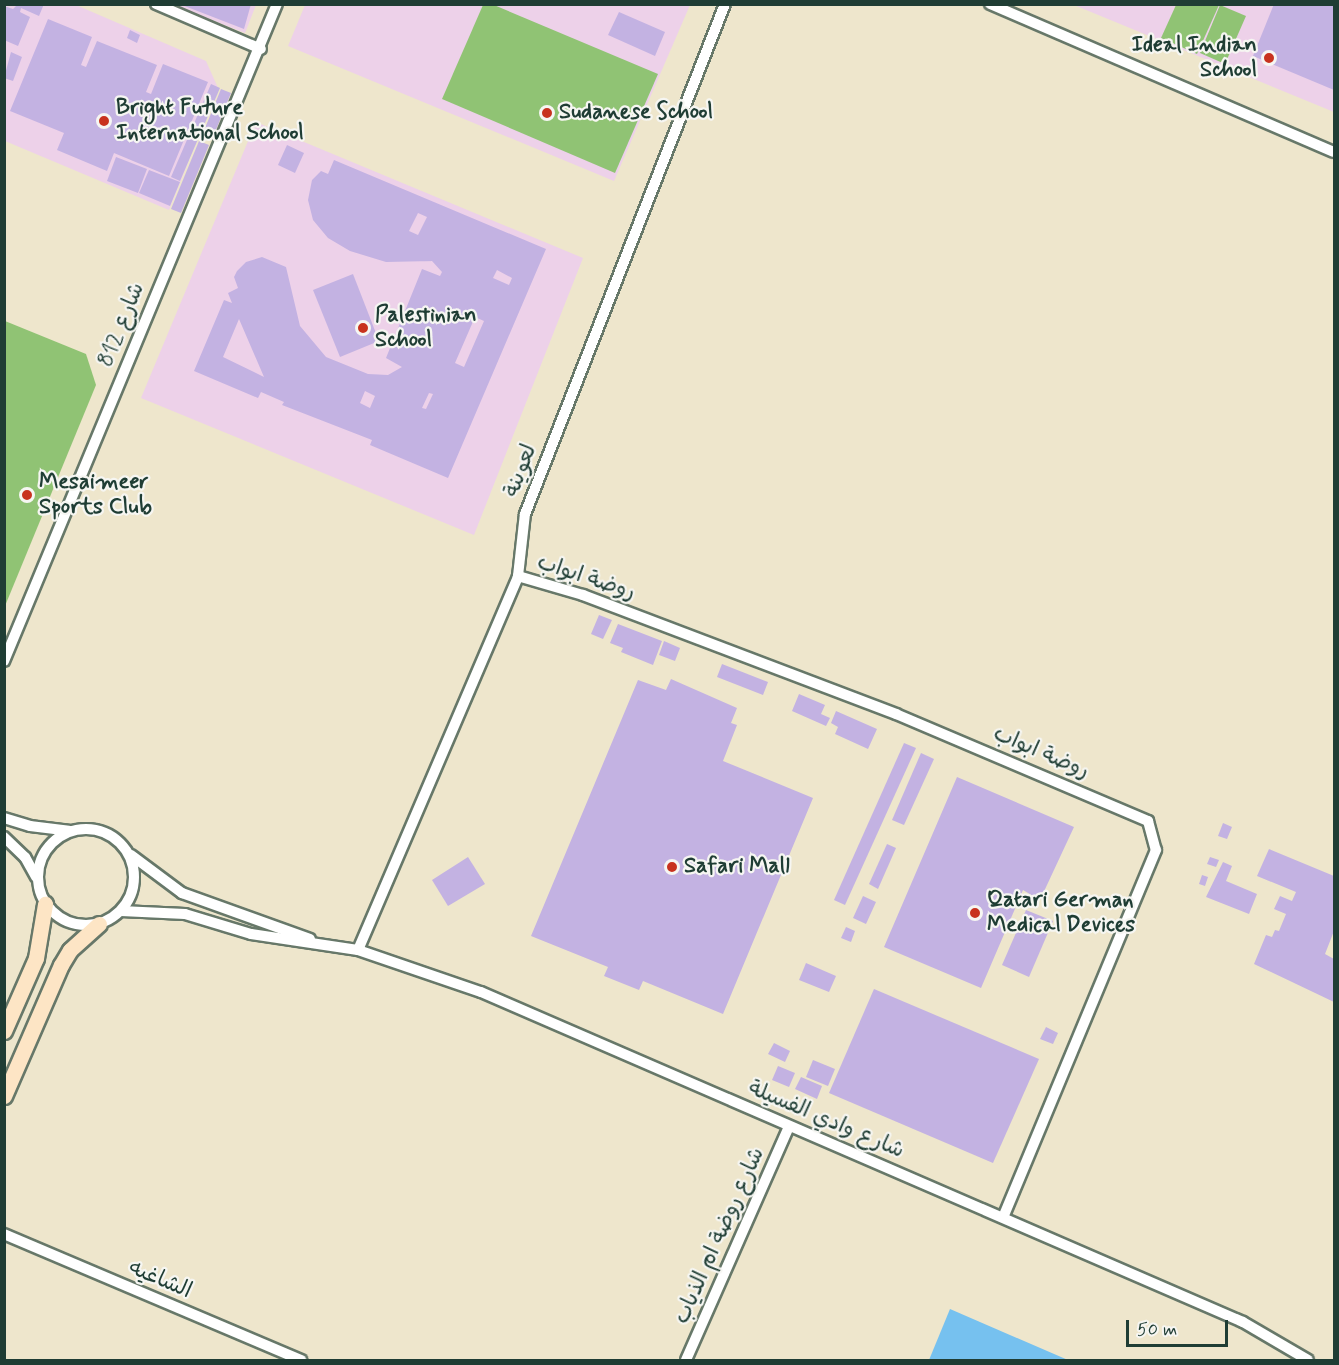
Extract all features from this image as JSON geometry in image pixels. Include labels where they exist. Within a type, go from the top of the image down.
[{"type":"street","points":[[156,4],[261,49]]},
{"type":"street","name":"شارع 812","points":[[4,661],[222,131],[261,49],[277,4]]},
{"type":"street","name":"لعوينة","points":[[358,950],[518,576],[529,504],[725,4]]},
{"type":"street","points":[[990,4],[1335,152]]},
{"type":"street","name":"روضة ابواب","points":[[518,576],[583,595],[896,714],[1148,821],[1156,850],[1004,1216]]},
{"type":"street","points":[[4,818],[30,826],[69,831],[96,829],[120,842],[129,853],[135,883],[121,911],[99,924],[70,951],[61,965],[4,1096]]},
{"type":"street","points":[[36,877],[46,849],[69,831]]},
{"type":"street","points":[[4,837],[25,857],[36,877],[45,904],[36,958],[4,1031]]},
{"type":"street","name":"شارع وادي الفسيلة","points":[[129,853],[182,893],[319,942]]},
{"type":"street","points":[[45,904],[69,922],[99,924]]},
{"type":"street","name":"شارع وادي الفسيلة","points":[[121,911],[184,914],[260,936],[319,942],[358,950],[481,992],[789,1127],[1004,1216],[1244,1322],[1308,1360]]},
{"type":"street","name":"شارع روضة ام الذياب","points":[[686,1360],[789,1127]]},
{"type":"street","name":"الشاغيه","points":[[4,1234],[301,1360]]},
{"type":"shaded area","name":"Bright Future International School","points":[[4,5],[76,5],[206,61],[218,88],[169,210],[5,141]]},
{"type":"shaded area","points":[[174,5],[256,5],[245,33]]},
{"type":"shaded area","name":"Sudanese School","points":[[305,5],[690,5],[614,181],[288,46]]},
{"type":"shaded area","name":"Ideal Indian School","points":[[1074,5],[1334,5],[1334,112]]},
{"type":"shaded area","name":"Palestinian School","points":[[256,122],[583,258],[474,535],[141,398]]},
{"type":"green space","points":[[483,5],[494,5],[658,74],[615,173],[442,99]]},
{"type":"green space","points":[[1176,5],[1219,5],[1197,54],[1161,38]]},
{"type":"green space","points":[[1220,5],[1246,16],[1225,64],[1200,53]]},
{"type":"green space","name":"Mesaimeer Sports Club","points":[[5,321],[86,354],[96,385],[5,606]]},
{"type":"water","points":[[950,1309],[1068,1360],[929,1360]]},
{"type":"building","points":[[12,4],[44,4],[39,16],[21,8],[20,12],[30,17],[18,46],[4,40],[4,6],[13,9],[16,6]]},
{"type":"building","points":[[182,4],[251,4],[244,29],[182,5]]},
{"type":"building","points":[[1274,4],[1334,4],[1334,90],[1253,56]]},
{"type":"building","points":[[619,12],[665,32],[655,56],[608,35]]},
{"type":"building","name":"Bright Future International School","points":[[48,19],[92,37],[81,65],[86,67],[97,41],[157,65],[146,92],[151,94],[163,64],[208,82],[169,176],[114,153],[107,171],[57,150],[64,133],[10,111]]},
{"type":"building","points":[[130,30],[140,35],[137,43],[127,38]]},
{"type":"building","points":[[11,52],[22,57],[13,81],[4,78]]},
{"type":"building","points":[[211,84],[220,88],[180,181],[171,177]]},
{"type":"building","points":[[221,89],[231,93],[213,137],[203,133]]},
{"type":"building","points":[[199,141],[209,145],[181,213],[171,209]]},
{"type":"building","points":[[287,145],[304,153],[295,173],[278,165]]},
{"type":"building","points":[[116,157],[147,169],[138,193],[107,181]]},
{"type":"building","points":[[334,160],[546,249],[448,478],[370,445],[372,440],[282,405],[284,402],[261,392],[258,398],[194,371],[224,300],[232,303],[228,293],[238,288],[234,277],[237,271],[246,262],[262,257],[286,267],[300,326],[326,357],[368,374],[388,375],[402,367],[386,358],[422,269],[440,276],[442,272],[432,261],[386,262],[350,251],[328,238],[313,220],[308,200],[312,180],[321,171],[328,174]],"holes":[[[418,213],[427,217],[418,235],[409,231]],[[497,270],[512,278],[509,285],[493,278]],[[475,317],[484,321],[464,367],[455,363]],[[239,319],[264,377],[223,357]],[[365,391],[375,396],[370,408],[360,403]],[[429,393],[433,394],[426,409],[422,408]]]},
{"type":"building","points":[[149,170],[180,182],[170,206],[139,193]]},
{"type":"building","points":[[353,274],[379,341],[340,357],[313,290]]},
{"type":"building","points":[[599,615],[612,620],[603,639],[591,634]]},
{"type":"building","points":[[618,624],[662,641],[653,665],[621,652],[623,648],[610,643]]},
{"type":"building","points":[[664,641],[680,648],[675,661],[659,655]]},
{"type":"building","points":[[722,664],[768,682],[763,695],[717,677]]},
{"type":"building","name":"Safari Mall","points":[[671,679],[737,708],[731,723],[737,725],[723,761],[813,798],[723,1014],[643,981],[639,990],[604,976],[608,967],[531,936],[638,680],[666,690]]},
{"type":"building","points":[[799,694],[825,705],[821,714],[830,718],[826,726],[792,711]]},
{"type":"building","points":[[836,711],[877,729],[868,749],[835,734],[838,727],[831,723]]},
{"type":"building","points":[[904,743],[916,748],[845,905],[834,900]]},
{"type":"building","points":[[921,753],[934,759],[904,825],[892,820]]},
{"type":"building","points":[[957,777],[1074,827],[1040,900],[1023,890],[981,988],[884,947]]},
{"type":"building","points":[[1223,823],[1232,827],[1227,839],[1218,836]]},
{"type":"building","points":[[887,844],[896,848],[878,889],[869,884]]},
{"type":"building","points":[[1269,849],[1334,876],[1334,931],[1325,954],[1334,959],[1334,1002],[1254,964],[1266,935],[1272,937],[1275,930],[1279,931],[1286,914],[1274,909],[1280,896],[1292,901],[1296,892],[1257,876]]},
{"type":"building","points":[[468,857],[485,884],[448,906],[432,880]]},
{"type":"building","points":[[1210,857],[1219,860],[1216,867],[1207,864]]},
{"type":"building","points":[[1223,862],[1232,866],[1226,881],[1257,894],[1249,914],[1206,897]]},
{"type":"building","points":[[1202,875],[1208,877],[1205,886],[1199,884]]},
{"type":"building","points":[[863,896],[876,902],[866,924],[853,918]]},
{"type":"building","points":[[1026,910],[1053,921],[1029,977],[1002,965]]},
{"type":"building","points":[[846,927],[855,931],[851,942],[841,938]]},
{"type":"building","points":[[806,963],[836,976],[829,992],[799,980]]},
{"type":"building","points":[[874,989],[1039,1059],[993,1163],[829,1093]]},
{"type":"building","points":[[1046,1027],[1058,1033],[1053,1044],[1040,1039]]},
{"type":"building","points":[[774,1043],[790,1051],[785,1062],[768,1054]]},
{"type":"building","points":[[813,1060],[835,1069],[828,1086],[806,1077]]},
{"type":"building","points":[[778,1066],[795,1073],[789,1087],[772,1080]]},
{"type":"building","points":[[801,1077],[822,1086],[817,1099],[795,1089]]},
{"type":"place","name":"Ideal Indian School","points":[[1269,58]]},
{"type":"place","name":"Sudanese School","points":[[547,113]]},
{"type":"place","name":"Bright Future International School","points":[[104,121]]},
{"type":"place","name":"Palestinian School","points":[[363,328]]},
{"type":"place","name":"Mesaimeer Sports Club","points":[[27,495]]},
{"type":"place","name":"Safari Mall","points":[[672,867]]},
{"type":"place","name":"Qatari German Medical Devices","points":[[975,913]]}]
